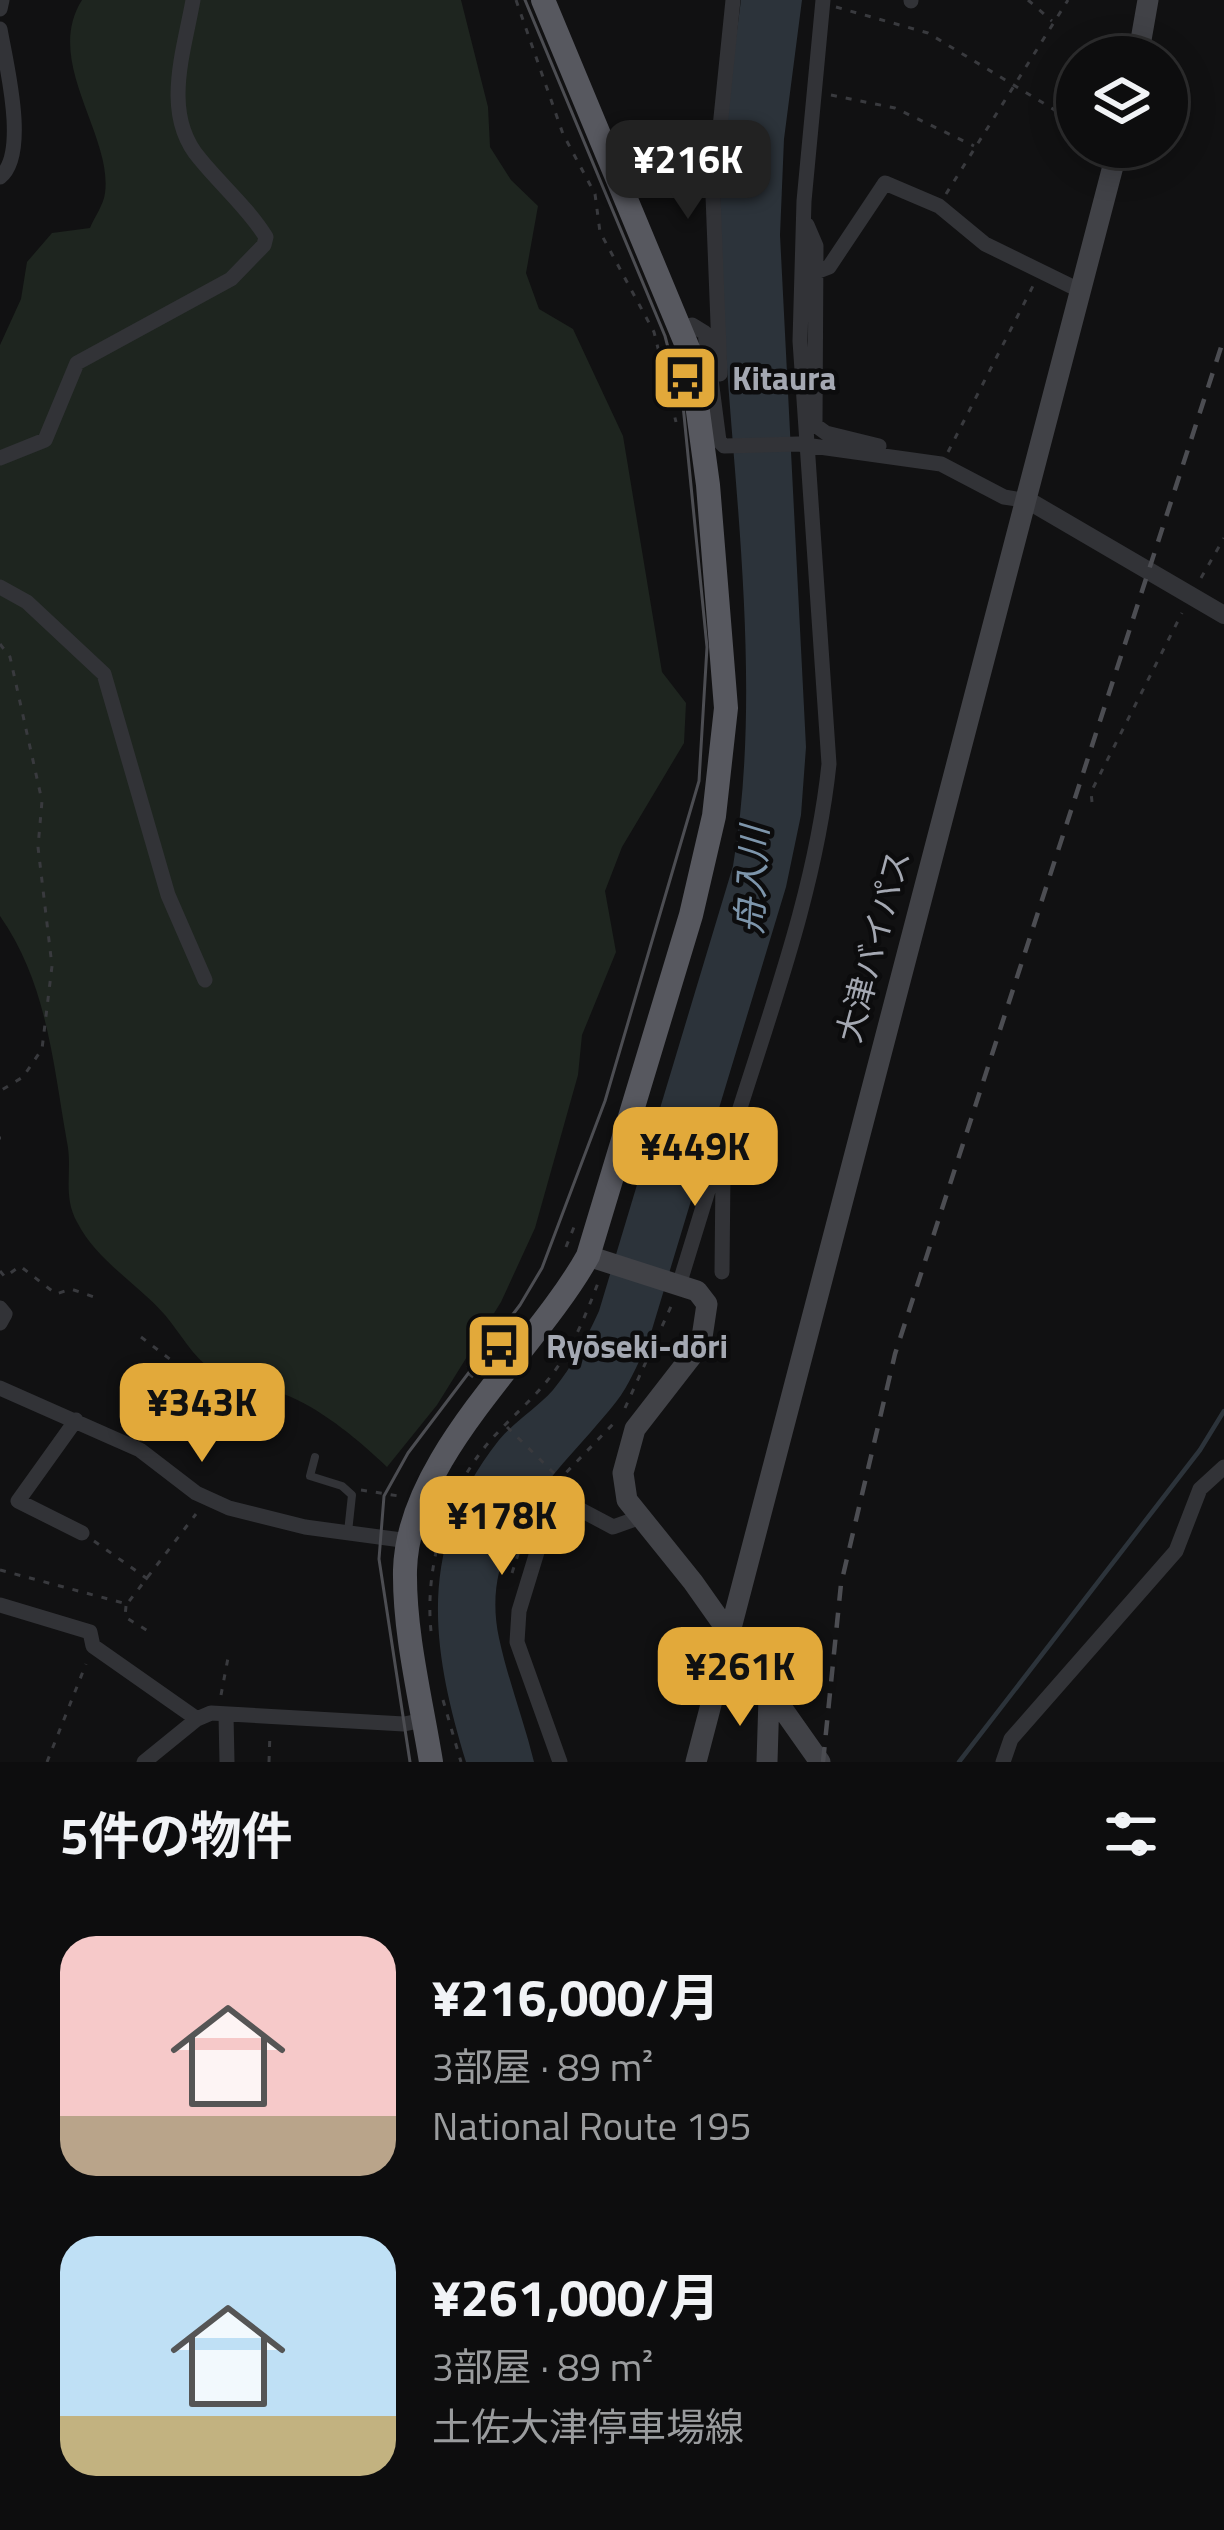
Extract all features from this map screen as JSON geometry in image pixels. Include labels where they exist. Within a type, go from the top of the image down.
[{"type":"highway","points":[[431,1762],[406,1593],[409,1540],[431,1478],[560,1307],[602,1260],[715,816],[726,734],[700,403],[680,328],[543,0]]},
{"type":"main road","points":[[1142,36],[1148,0]]},
{"type":"main road","name":"大津バイパス","points":[[696,1762],[1113,168]]},
{"type":"main road","points":[[602,1260],[697,1291],[707,1304],[707,1328],[700,1344],[634,1429],[626,1451],[627,1500],[820,1762]]},
{"type":"main road","points":[[767,1762],[769,1697]]},
{"type":"street","points":[[0,9],[2,0]]},
{"type":"street","points":[[0,458],[45,440],[76,363],[231,278],[265,245],[266,237],[256,221],[184,137],[177,100],[194,0]]},
{"type":"street","points":[[726,447],[713,196],[733,0]]},
{"type":"street","points":[[722,1272],[720,1190],[725,1156],[809,882],[829,764],[803,445],[800,341],[804,219],[823,2]]},
{"type":"street","points":[[0,29],[6,108],[15,147],[9,170],[0,178]]},
{"type":"street","points":[[816,272],[829,267],[885,183],[939,206],[985,244],[1082,291]]},
{"type":"street","points":[[804,219],[816,246],[815,425],[938,464],[1004,497],[1029,501],[1224,615]]},
{"type":"street","points":[[680,328],[692,325],[705,332],[718,441],[726,447],[803,445],[938,464]]},
{"type":"street","points":[[0,587],[27,602],[104,674],[168,895],[205,980]]},
{"type":"street","points":[[676,1284],[711,1180],[725,1156]]},
{"type":"street","points":[[0,1308],[4,1314],[0,1324]]},
{"type":"street","points":[[0,1386],[140,1450],[208,1498],[347,1533],[409,1540]]},
{"type":"street","points":[[76,1420],[18,1502],[82,1533]]},
{"type":"street","points":[[1003,1762],[1011,1739],[1176,1550],[1200,1489],[1224,1467]]},
{"type":"street","points":[[560,1762],[517,1642],[520,1611],[546,1521],[558,1498],[614,1527],[640,1517]]},
{"type":"street","points":[[0,1606],[90,1632],[93,1646],[197,1718]]},
{"type":"street","points":[[144,1762],[197,1718],[223,1715],[412,1724],[424,1720]]},
{"type":"street","points":[[223,1715],[227,1762]]},
{"type":"lane","points":[[315,1457],[310,1476],[352,1495],[347,1533]]},
{"type":"path","points":[[516,0],[563,134],[595,194],[601,232],[654,332],[680,426]]},
{"type":"path","points":[[1028,0],[1054,22]]},
{"type":"path","points":[[939,206],[1068,0]]},
{"type":"path","points":[[823,2],[928,33],[1011,88],[1056,111]]},
{"type":"path","points":[[815,91],[895,108],[975,147]]},
{"type":"path","points":[[938,464],[1039,272]]},
{"type":"path","points":[[1092,802],[1091,792],[1224,538]]},
{"type":"path","points":[[0,644],[10,657],[42,801],[38,848],[52,966],[42,1049],[23,1077],[0,1090]]},
{"type":"path","points":[[431,1633],[432,1582],[446,1520],[478,1455],[549,1379],[572,1344],[602,1260]]},
{"type":"path","points":[[0,1271],[5,1277],[20,1266],[56,1294],[71,1289],[94,1297]]},
{"type":"path","points":[[140,1450],[167,1392],[171,1360],[141,1337]]},
{"type":"path","points":[[470,1362],[465,1371],[482,1384]]},
{"type":"path","points":[[507,1427],[560,1479]]},
{"type":"path","points":[[348,1491],[386,1491],[403,1498]]},
{"type":"path","points":[[153,1634],[125,1617],[127,1604],[208,1498]]},
{"type":"path","points":[[82,1533],[149,1580]]},
{"type":"path","points":[[0,1570],[127,1604]]},
{"type":"path","points":[[47,1762],[93,1646]]},
{"type":"path","points":[[223,1715],[228,1658]]},
{"type":"path","points":[[442,1697],[461,1762]]},
{"type":"path","points":[[269,1762],[271,1718]]},
{"type":"shaded area","points":[[82,0],[461,0],[488,107],[490,147],[511,180],[538,206],[526,273],[539,309],[573,329],[623,436],[662,672],[686,703],[684,743],[622,847],[605,891],[616,952],[582,1035],[578,1075],[535,1228],[501,1302],[437,1405],[387,1467],[304,1403],[213,1371],[154,1303],[85,1236],[70,1202],[69,1152],[46,1025],[28,968],[0,916],[0,345],[21,299],[27,262],[52,233],[90,228],[104,197],[105,171],[70,48],[72,23]]},
{"type":"water","name":"舟入川","points":[[741,0],[802,0],[784,139],[780,235],[806,747],[801,815],[786,887],[647,1346],[621,1396],[528,1508],[500,1568],[495,1601],[499,1638],[534,1762],[466,1762],[444,1677],[439,1636],[443,1556],[454,1518],[499,1440],[547,1397],[567,1371],[599,1311],[733,866],[746,712],[745,632],[720,207]]},
{"type":"waterway","points":[[959,1762],[1200,1450],[1224,1411]]},
{"type":"tram line","points":[[410,1762],[379,1559],[384,1496],[408,1453],[520,1305],[542,1268],[605,1101],[699,781],[707,647],[683,405],[665,336],[525,0]]},
{"type":"railway","points":[[823,1762],[841,1584],[895,1354],[1224,338]]},
{"type":"place","name":"Kitaura","points":[[685,378]]},
{"type":"place","name":"Ryōseki-dōri","points":[[499,1346]]}]
